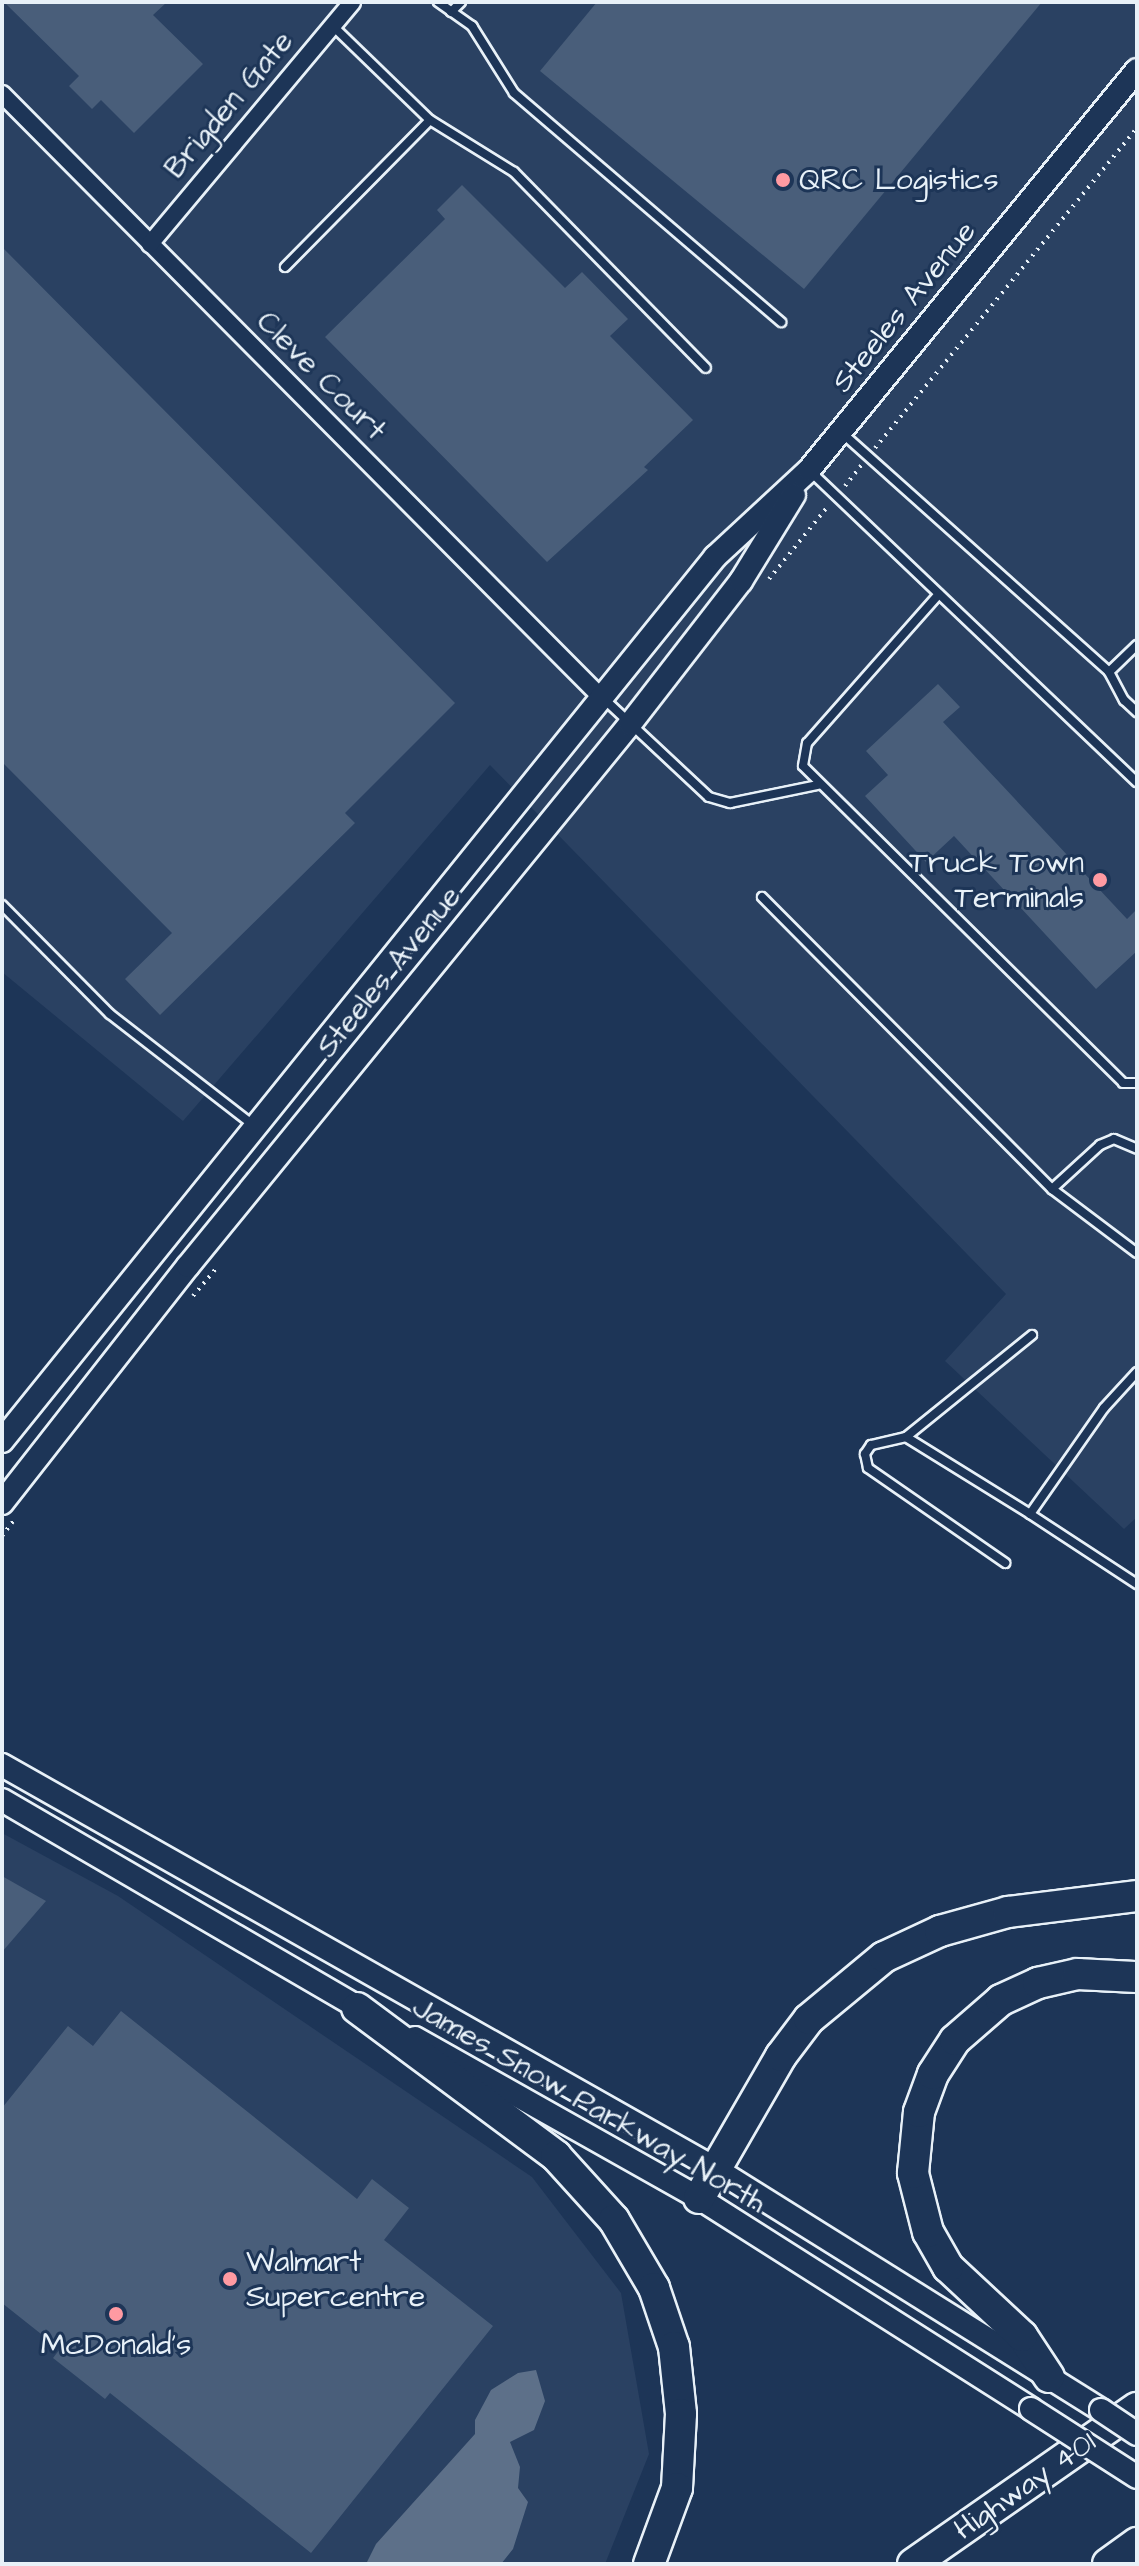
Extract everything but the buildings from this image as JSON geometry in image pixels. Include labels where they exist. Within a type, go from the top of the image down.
[{"type":"highway","points":[[699,2198],[714,2168],[809,2019],[884,1957],[940,1931],[1008,1912],[1137,1896]]},
{"type":"highway","points":[[1049,2377],[1022,2336],[948,2267],[928,2232],[913,2173],[919,2112],[933,2074],[955,2040],[1001,2000],[1038,1983],[1078,1974],[1137,1977]]},
{"type":"highway","points":[[357,2008],[556,2156],[614,2220],[654,2288],[674,2347],[681,2414],[677,2488],[649,2564]]},
{"type":"highway","points":[[1001,2503],[1137,2390]]},
{"type":"highway","name":"Highway 401","points":[[913,2564],[1137,2408]]},
{"type":"highway","points":[[1108,2564],[1137,2543]]},
{"type":"main road","name":"Steeles Avenue","points":[[2,1441],[715,557],[809,470],[1137,70]]},
{"type":"main road","name":"Steeles Avenue","points":[[2,1503],[630,724],[741,581],[809,470]]},
{"type":"main road","name":"James Snow Parkway North","points":[[2,1765],[714,2168],[1137,2434]]},
{"type":"main road","name":"James Snow Parkway North","points":[[2,1800],[357,2008],[699,2198],[1137,2477]]},
{"type":"street","name":"Brigden Gate","points":[[150,244],[352,2]]},
{"type":"street","name":"Cleve Court","points":[[2,94],[601,697]]},
{"type":"lane","points":[[438,2],[472,26],[514,93],[781,322]]},
{"type":"lane","points":[[451,12],[461,2]]},
{"type":"lane","points":[[332,26],[430,120],[514,172],[706,368]]},
{"type":"lane","points":[[285,267],[430,120]]},
{"type":"lane","points":[[841,432],[1109,672],[1124,700],[1137,712]]},
{"type":"lane","points":[[809,470],[1137,782]]},
{"type":"lane","points":[[939,594],[807,743],[803,766],[818,785],[1123,1083],[1137,1083]]},
{"type":"lane","points":[[1109,672],[1137,645]]},
{"type":"lane","points":[[601,697],[709,797],[730,803],[818,785]]},
{"type":"lane","points":[[762,897],[1052,1189],[1137,1253]]},
{"type":"lane","points":[[2,905],[110,1014],[254,1126]]},
{"type":"lane","points":[[1052,1189],[1100,1145],[1114,1139],[1137,1149]]},
{"type":"lane","points":[[1005,1563],[868,1468],[865,1454],[871,1445],[906,1437],[1032,1335]]},
{"type":"lane","points":[[1030,1514],[1104,1408],[1137,1372]]},
{"type":"lane","points":[[906,1437],[1137,1584]]},
{"type":"shaded area","points":[[2,2],[1137,2],[1137,1517],[1124,1529],[945,1361],[1006,1294],[490,765],[183,1121],[2,972]]},
{"type":"shaded area","points":[[2,1833],[118,1896],[532,2177],[621,2293],[649,2454],[605,2564],[2,2564]]},
{"type":"shaded area","points":[[536,2370],[545,2401],[534,2430],[510,2442],[520,2467],[518,2488],[528,2502],[513,2549],[501,2564],[366,2564],[376,2544],[475,2434],[475,2420],[491,2390],[518,2373]]},
{"type":"place","name":"QRC Logistics","points":[[783,180]]},
{"type":"place","name":"Truck Town Terminals","points":[[1100,880]]},
{"type":"place","name":"Walmart Supercentre","points":[[230,2279]]},
{"type":"place","name":"McDonald's","points":[[116,2314]]}]
